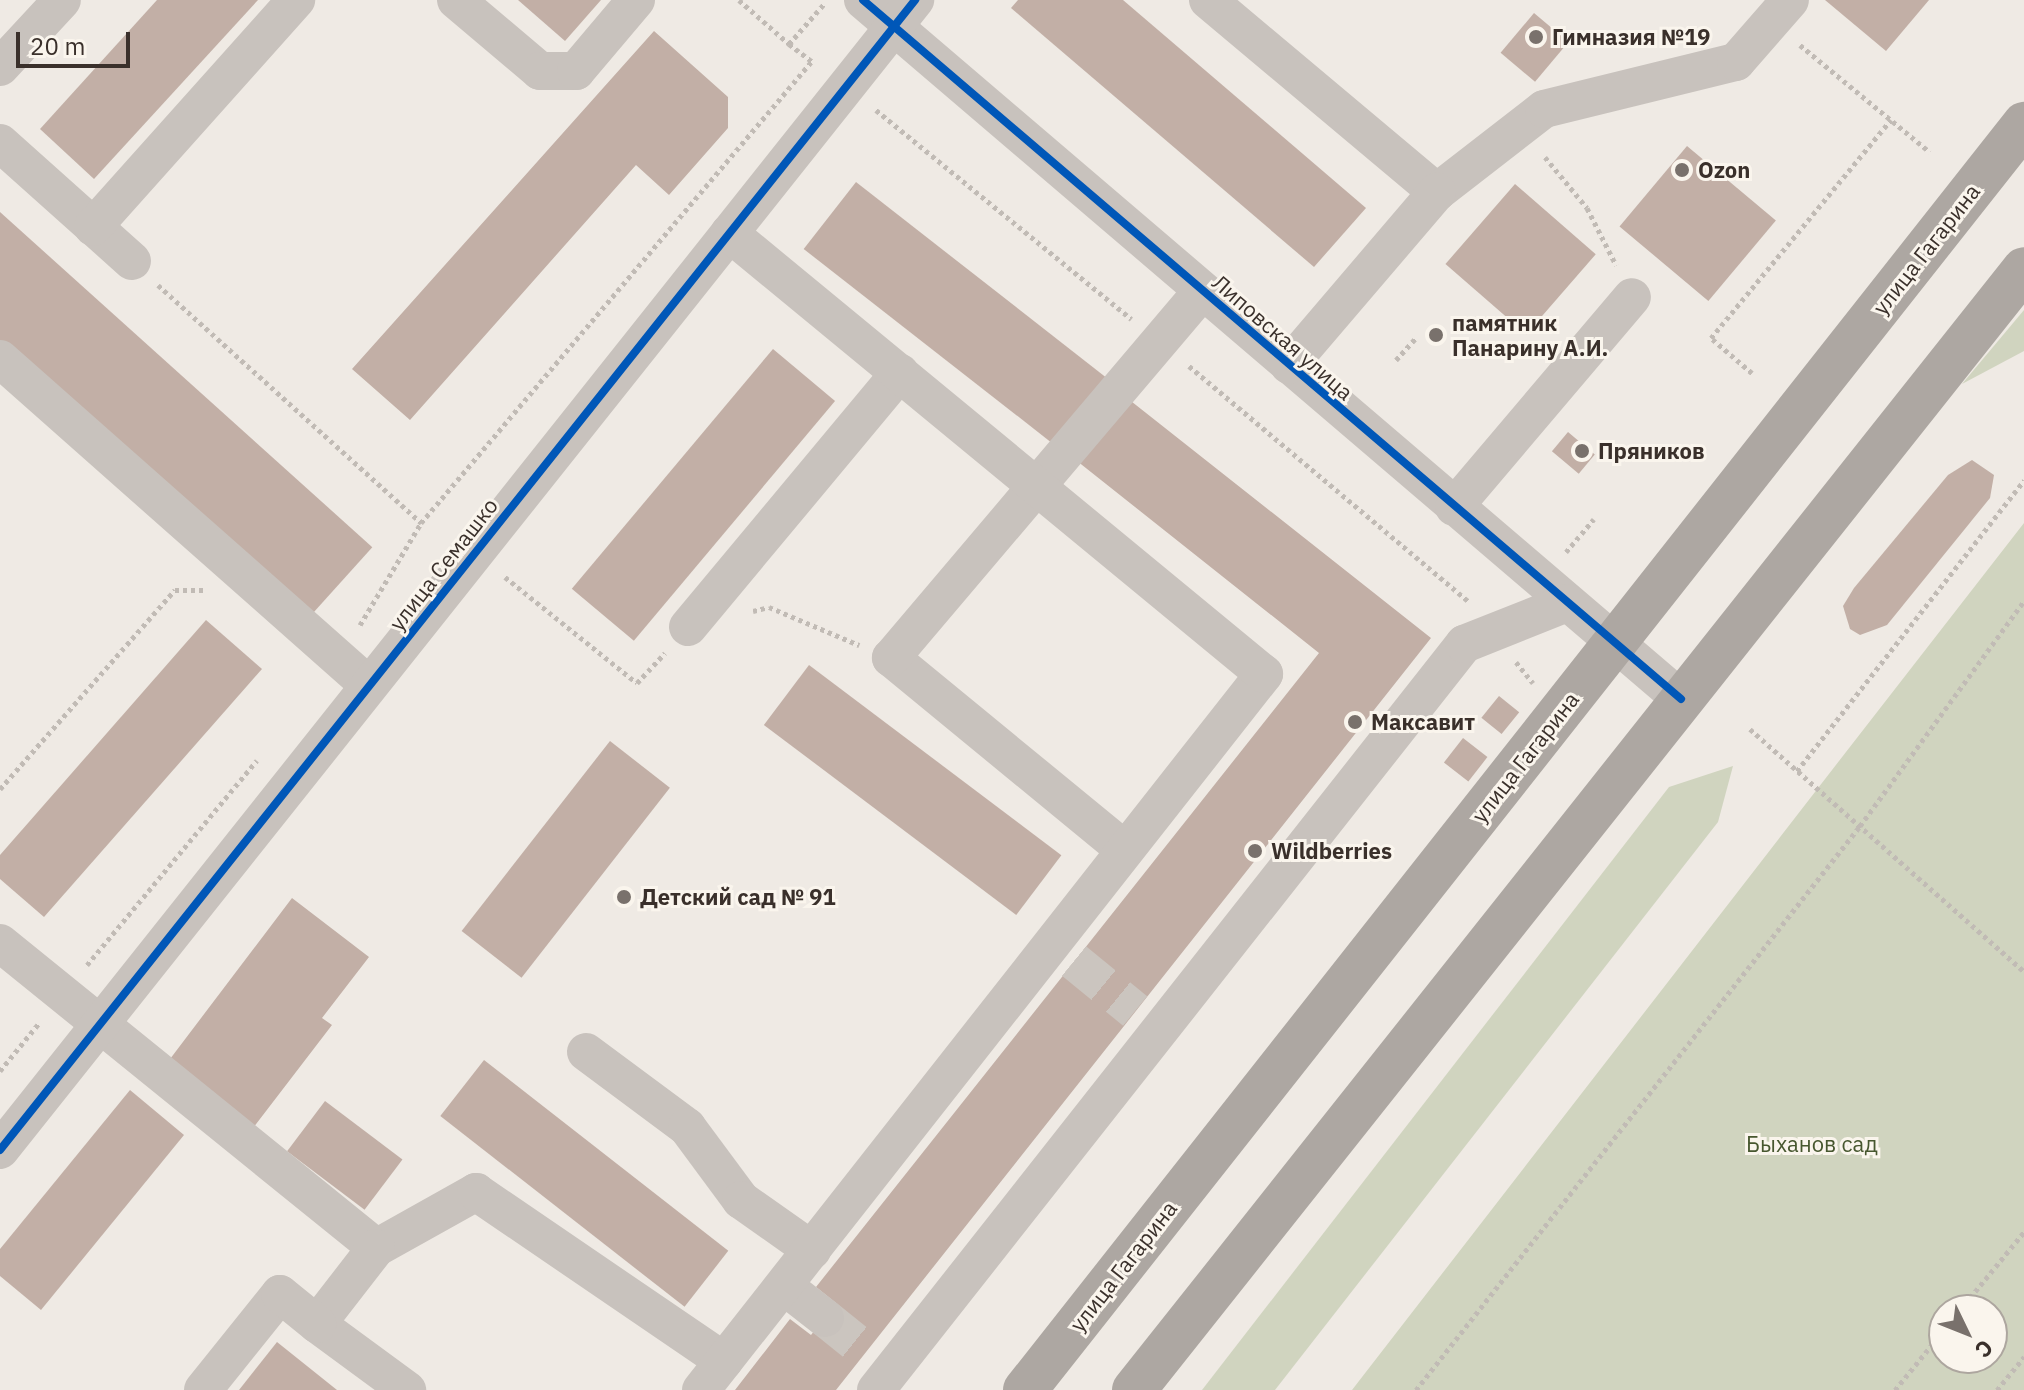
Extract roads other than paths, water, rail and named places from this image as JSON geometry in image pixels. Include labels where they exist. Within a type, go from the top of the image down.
[{"type":"main road","name":"улица Гагарина","points":[[1025,1390],[2024,124]]},
{"type":"main road","points":[[1134,1390],[2024,269]]},
{"type":"street","points":[[4,55],[62,0]]},
{"type":"street","points":[[93,227],[296,0]]},
{"type":"street","points":[[456,0],[540,71],[576,71],[636,0]]},
{"type":"street","name":"Липовская улица","points":[[863,0],[904,13],[1202,291],[1681,699]]},
{"type":"street","points":[[1208,0],[1437,192]]},
{"type":"street","points":[[1289,365],[1437,192],[1544,109],[1736,62],[1781,11]]},
{"type":"street","name":"улица Семашко","points":[[0,1150],[904,13]]},
{"type":"street","points":[[0,143],[132,261]]},
{"type":"street","points":[[317,1324],[376,1248],[476,1192],[713,1375],[812,1250],[1064,952],[1125,850],[1264,674],[729,233]]},
{"type":"street","points":[[1125,850],[891,658],[1202,291]]},
{"type":"street","points":[[1454,507],[1632,297]]},
{"type":"street","points":[[0,359],[369,685]]},
{"type":"street","points":[[688,627],[900,373]]},
{"type":"street","points":[[878,1371],[1147,1021],[1464,644],[1567,603]]},
{"type":"street","points":[[0,943],[97,1028],[376,1248]]},
{"type":"street","points":[[586,1052],[687,1127],[741,1200],[812,1250]]},
{"type":"street","points":[[784,1286],[825,1318]]},
{"type":"street","points":[[203,1390],[280,1294],[407,1390]]},
{"type":"tunnel","points":[[1074,961],[1135,1011]]},
{"type":"tunnel","points":[[825,1318],[866,1351]]},
{"type":"place","name":"Гимназия №19","points":[[1536,37]]},
{"type":"place","name":"Ozon","points":[[1682,170]]},
{"type":"place","name":"памятник Панарину А.И.","points":[[1436,335]]},
{"type":"place","name":"Пряников","points":[[1582,451]]},
{"type":"place","name":"Максавит","points":[[1355,722]]},
{"type":"place","name":"Wildberries","points":[[1255,851]]},
{"type":"place","name":"Детский сад № 91","points":[[624,897]]},
{"type":"park label","name":"Быханов сад","points":[[1812,1144]]}]
